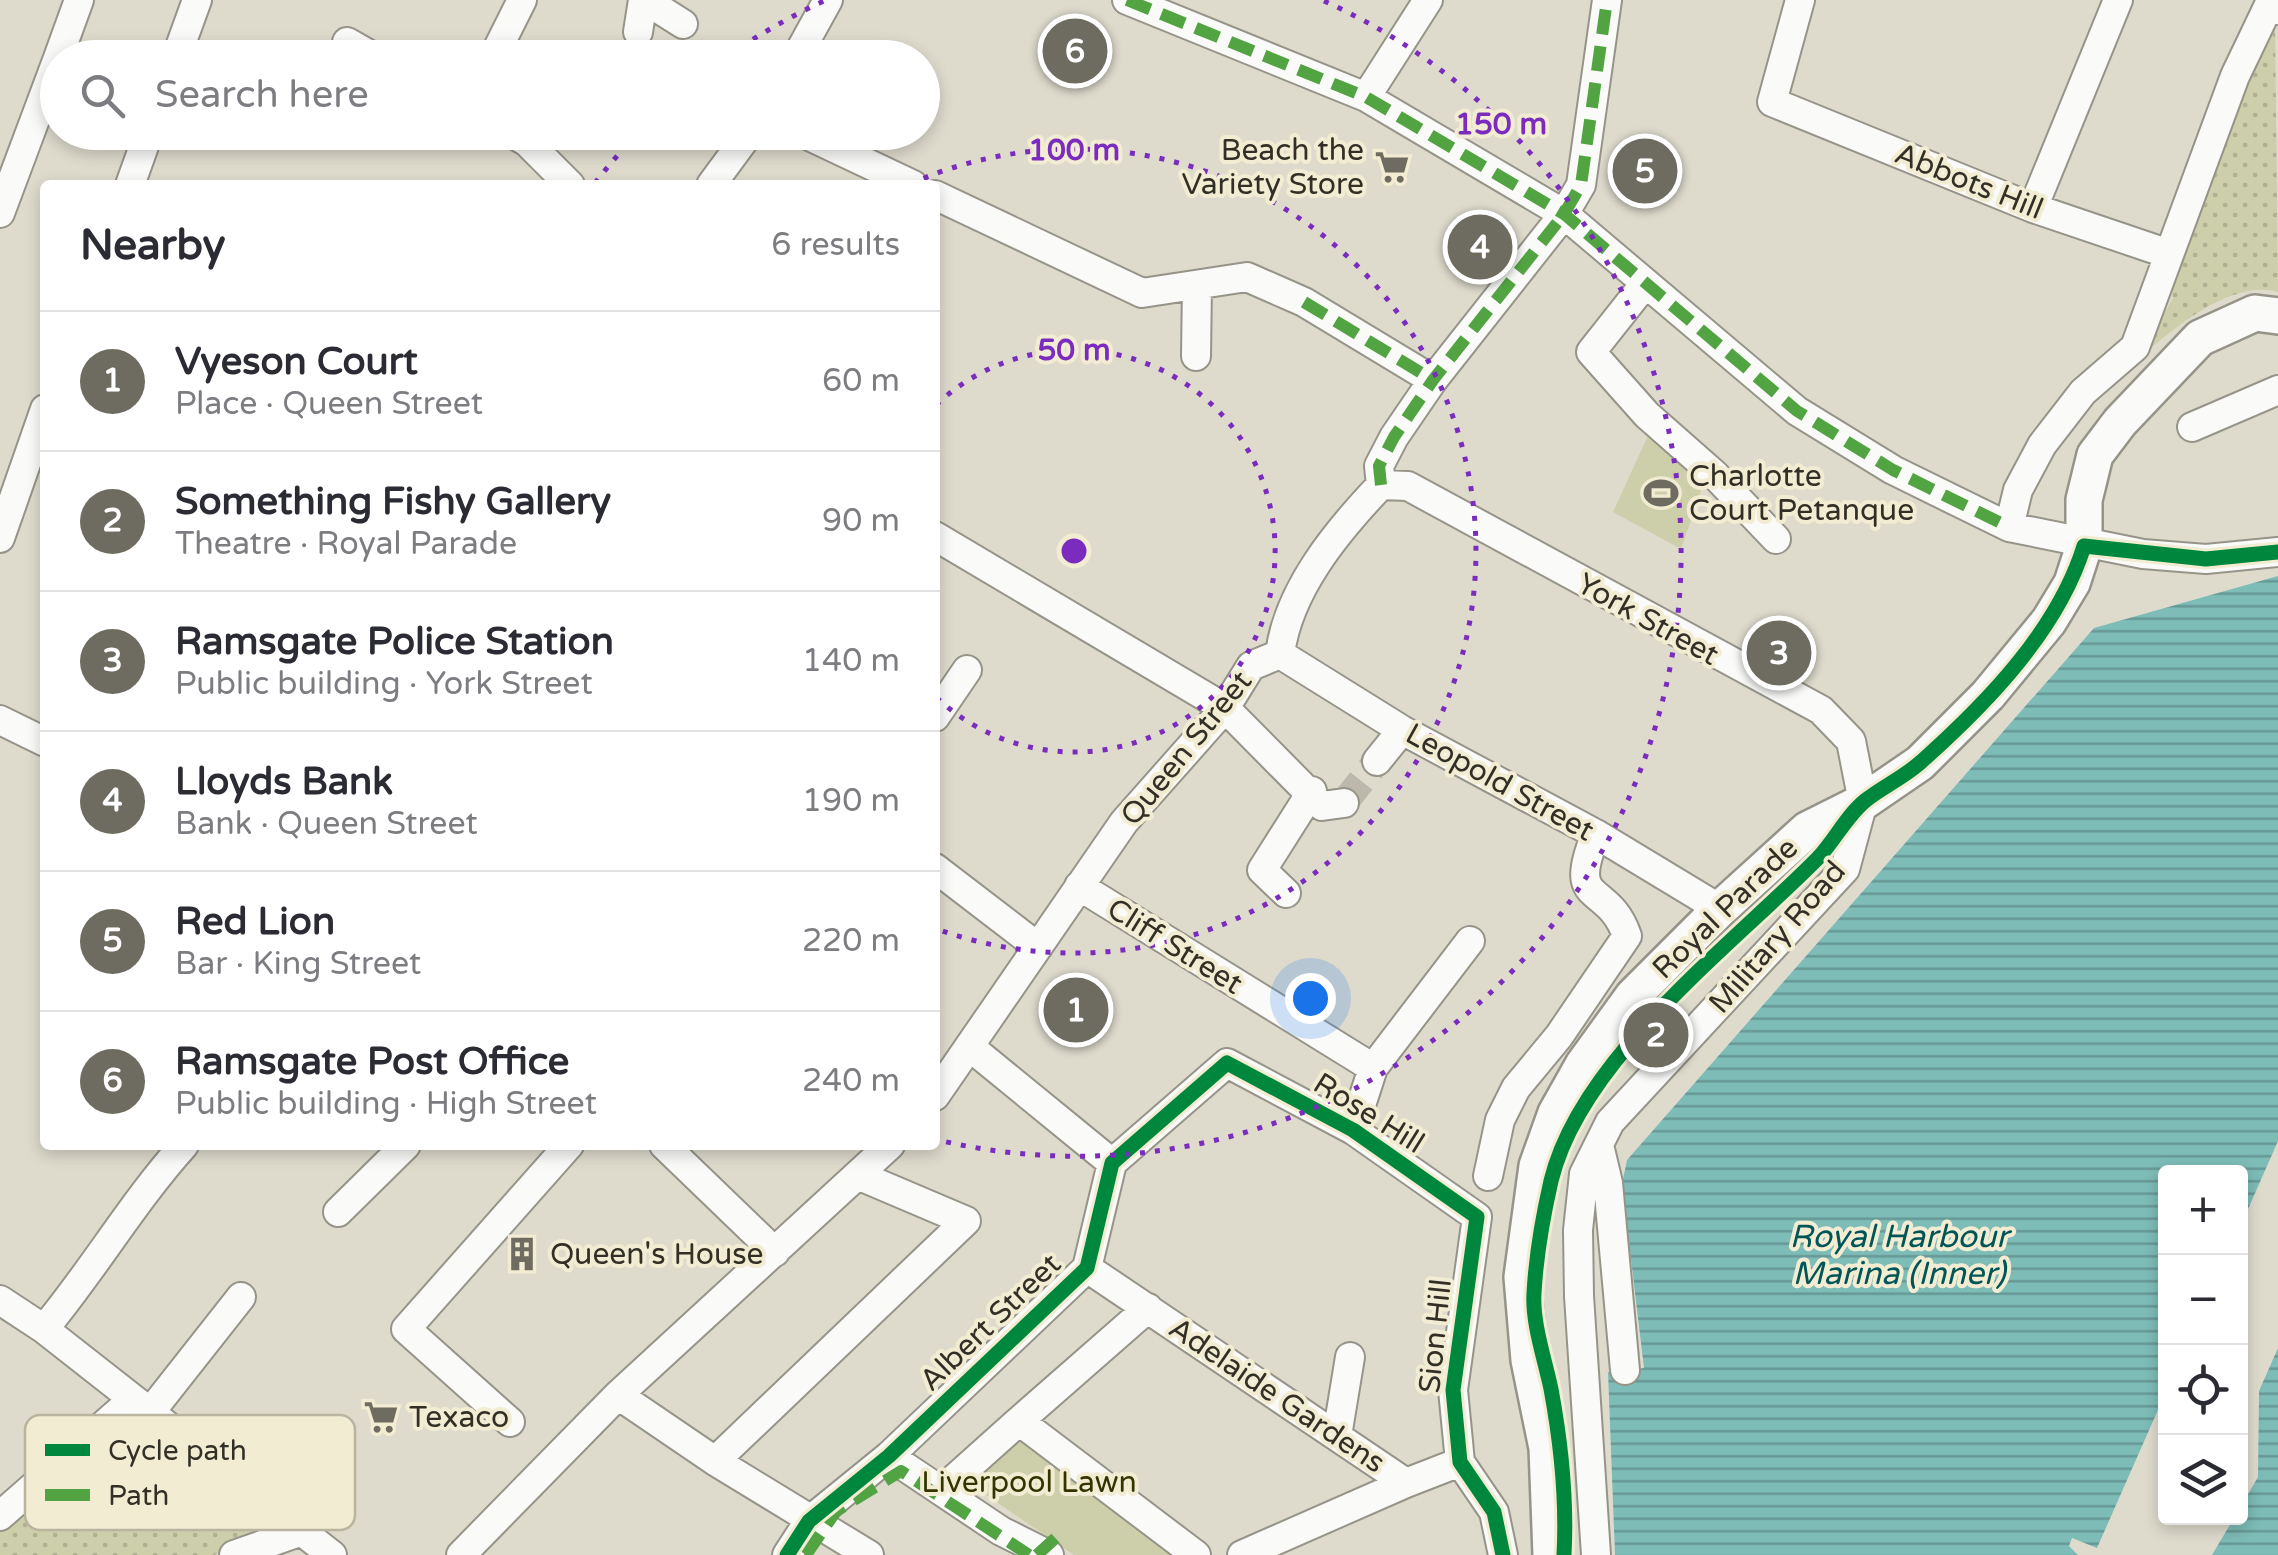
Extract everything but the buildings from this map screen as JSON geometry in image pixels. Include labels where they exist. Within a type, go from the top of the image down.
[{"type":"main road","points":[[1863,802],[1920,764],[1988,696],[2050,622],[2072,583],[2084,546],[2084,500],[2095,454],[2120,422],[2200,338],[2255,313],[2278,316]]},
{"type":"main road","name":"Royal Parade","points":[[1551,1555],[1547,1448],[1530,1360],[1522,1277],[1537,1166],[1556,1113],[1610,1026],[1634,996],[1807,830],[1863,802]]},
{"type":"street","points":[[65,40],[79,0]]},
{"type":"street","points":[[183,40],[197,0]]},
{"type":"street","points":[[502,40],[522,0]]},
{"type":"street","points":[[638,32],[644,0],[683,24]]},
{"type":"street","points":[[806,40],[828,0]]},
{"type":"street","points":[[1126,0],[1366,96],[1564,214],[1797,411],[1894,470],[2008,528],[2084,546],[2206,559],[2278,552]]},
{"type":"street","points":[[1366,96],[1428,0]]},
{"type":"street","name":"Queen Street","points":[[940,1089],[1124,822],[1225,708],[1251,666],[1280,654],[1291,605],[1355,512],[1381,485],[1379,466],[1433,380],[1564,214],[1581,185],[1607,0]]},
{"type":"street","name":"Abbots Hill","points":[[1800,0],[1772,102],[2033,208],[2169,254]]},
{"type":"street","points":[[2033,208],[2118,0]]},
{"type":"street","points":[[2008,528],[2018,490],[2042,445],[2084,392],[2135,346],[2235,76],[2268,7],[2278,10]]},
{"type":"street","points":[[0,213],[40,106]]},
{"type":"street","points":[[132,180],[143,150]]},
{"type":"street","points":[[533,150],[564,180]]},
{"type":"street","points":[[715,180],[737,150]]},
{"type":"street","points":[[839,150],[902,180]]},
{"type":"street","points":[[940,198],[1142,293],[1247,277],[1304,302],[1433,380]]},
{"type":"street","points":[[1196,356],[1197,285]]},
{"type":"street","points":[[1644,285],[1591,352],[1776,539]]},
{"type":"street","points":[[2192,427],[2278,390]]},
{"type":"street","points":[[0,538],[40,424]]},
{"type":"street","name":"York Street","points":[[1381,485],[1408,486],[1821,710],[1851,741],[1863,802]]},
{"type":"street","points":[[940,539],[1225,708],[1312,791],[1322,806],[1334,808],[1344,803]]},
{"type":"street","name":"Leopold Street","points":[[1280,654],[1402,730],[1596,834],[1720,910]]},
{"type":"street","points":[[940,710],[967,670]]},
{"type":"street","points":[[0,720],[40,740]]},
{"type":"street","points":[[1377,761],[1402,730]]},
{"type":"street","points":[[1286,893],[1262,870],[1312,791]]},
{"type":"street","name":"Military Road","points":[[1596,1555],[1578,1230],[1584,1174],[1610,1122],[1846,868],[1863,802]]},
{"type":"street","points":[[1488,1176],[1500,1120],[1516,1088],[1626,936],[1623,924],[1584,884],[1582,867],[1596,834]]},
{"type":"street","points":[[940,872],[1038,947]]},
{"type":"street","name":"Cliff Street","points":[[1080,886],[1373,1068]]},
{"type":"street","points":[[1353,1130],[1373,1068],[1470,940]]},
{"type":"street","points":[[970,1046],[1112,1163]]},
{"type":"street","name":"Rose Hill","points":[[1112,1163],[1227,1062],[1353,1130],[1477,1217]]},
{"type":"street","points":[[1599,1145],[1608,1183],[1625,1370]]},
{"type":"street","points":[[44,1329],[80,1286],[140,1194],[180,1150]]},
{"type":"street","points":[[338,1212],[401,1150]]},
{"type":"street","points":[[510,1422],[406,1329],[565,1150]]},
{"type":"street","points":[[669,1150],[775,1252]]},
{"type":"street","points":[[461,1555],[618,1396],[885,1150]]},
{"type":"street","name":"Albert Street","points":[[787,1555],[809,1521],[889,1456],[1086,1268],[1112,1163]]},
{"type":"street","points":[[715,1462],[966,1221],[860,1176]]},
{"type":"street","name":"Sion Hill","points":[[1460,1462],[1454,1390],[1477,1217]]},
{"type":"street","name":"Adelaide Gardens","points":[[1086,1268],[1406,1483],[1460,1462]]},
{"type":"street","points":[[130,1415],[241,1297]]},
{"type":"street","points":[[0,1300],[44,1329],[148,1415]]},
{"type":"street","name":"Adelaide Gardens","points":[[1019,1421],[1148,1308]]},
{"type":"street","points":[[1337,1436],[1350,1357]]},
{"type":"street","points":[[618,1396],[715,1462],[869,1555]]},
{"type":"street","points":[[942,1490],[1019,1421],[1196,1555]]},
{"type":"street","points":[[889,1456],[1001,1530],[1049,1555]]},
{"type":"street","points":[[1460,1462],[1494,1512],[1503,1555]]},
{"type":"street","points":[[1242,1555],[1406,1483]]},
{"type":"street","points":[[0,1516],[25,1497]]},
{"type":"street","points":[[234,1555],[302,1530],[332,1555]]},
{"type":"green space","points":[[2275,17],[2278,292],[2260,290],[2221,300],[2165,336],[2136,362],[2173,298],[2172,273],[2193,201]]},
{"type":"green space","name":"Charlotte Court Petanque","points":[[1652,427],[1707,473],[1681,549],[1613,512]]},
{"type":"green space","name":"Liverpool Lawn","points":[[1017,1430],[1184,1555],[1074,1555],[964,1480]]},
{"type":"green space","points":[[25,1509],[25,1530],[265,1532],[214,1555],[0,1555],[0,1531]]},
{"type":"water","name":"Royal Harbour Marina (Inner)","points":[[2278,576],[2278,1141],[2248,1209],[2248,1165],[2158,1165],[2158,1410],[2097,1548],[2072,1538],[2069,1546],[2078,1555],[1615,1555],[1608,1372],[1644,1368],[1622,1184],[1627,1160],[2094,628]]},
{"type":"water","points":[[2278,1348],[2278,1555],[2212,1555],[2230,1525],[2248,1525],[2248,1494],[2258,1477],[2259,1391]]},
{"type":"tunnel","points":[[1344,803],[1377,761]]},
{"type":"marked path","points":[[1127,0],[1366,97],[1564,214],[1797,411],[1893,470],[2009,527]]},
{"type":"marked path","points":[[1381,485],[1379,466],[1394,437],[1433,380],[1564,214],[1581,185],[1607,0]]},
{"type":"marked path","points":[[1304,302],[1433,380]]},
{"type":"marked path","points":[[806,1555],[836,1511],[901,1471],[1029,1555]]},
{"type":"marked path","points":[[1037,1555],[1062,1532]]},
{"type":"cycle path","points":[[1564,1555],[1560,1451],[1534,1293],[1551,1181],[1567,1136],[1593,1091],[1663,1006],[1818,858],[1859,806],[1916,766],[1995,690],[2057,607],[2084,546],[2206,559],[2278,552]]},
{"type":"cycle path","points":[[787,1555],[809,1521],[889,1456],[1087,1268],[1112,1163],[1227,1063],[1353,1130],[1477,1217],[1453,1390],[1460,1462],[1494,1512],[1503,1555]]},
{"type":"place","name":"Ramsgate Post Office","points":[[1075,51]]},
{"type":"place","name":"Beach the Variety Store","points":[[1392,167]]},
{"type":"place","name":"Red Lion","points":[[1645,171]]},
{"type":"place","name":"Lloyds Bank","points":[[1480,247]]},
{"type":"place","name":"Charlotte Court Petanque","points":[[1661,493]]},
{"type":"place","name":"Ramsgate Police Station","points":[[1779,653]]},
{"type":"place","name":"Vyeson Court","points":[[1076,1010]]},
{"type":"place","name":"Something Fishy Gallery","points":[[1656,1035]]},
{"type":"place","name":"Queen's House","points":[[522,1254]]},
{"type":"place","name":"Texaco","points":[[381,1417]]}]
